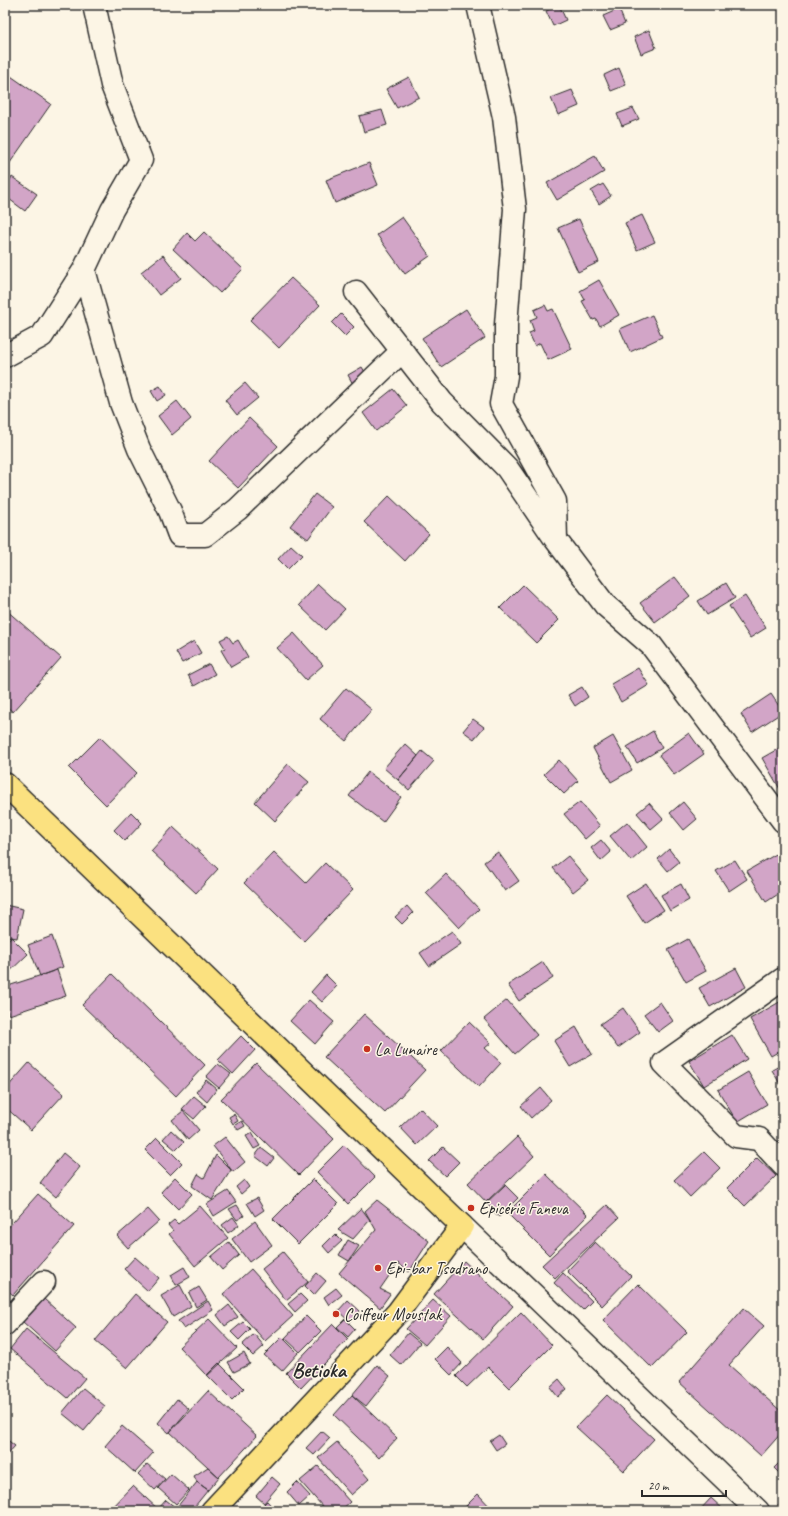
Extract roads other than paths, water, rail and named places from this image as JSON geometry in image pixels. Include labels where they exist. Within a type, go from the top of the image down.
[{"type":"main road","points":[[5,784],[462,1226],[398,1312],[212,1511]]},
{"type":"street","points":[[5,356],[42,336],[84,270],[112,210],[141,160],[112,85],[94,5]]},
{"type":"street","points":[[478,5],[504,116],[515,209],[506,325],[506,376],[501,404],[555,501],[556,540]]},
{"type":"street","points":[[84,270],[121,403],[140,449],[170,511],[179,535],[204,535],[238,509],[402,351]]},
{"type":"street","points":[[356,292],[442,402],[507,468],[556,540],[605,605],[651,645],[783,821]]},
{"type":"street","points":[[783,979],[664,1062],[736,1136],[759,1139],[783,1165]]},
{"type":"street","points":[[462,1226],[758,1511]]},
{"type":"street","points":[[5,1324],[44,1282]]},
{"type":"place","name":"La Lunaire","points":[[367,1049]]},
{"type":"place","name":"Epicérie Faneva","points":[[471,1208]]},
{"type":"place","name":"Epi-bar Tsodrano","points":[[378,1268]]},
{"type":"place","name":"Coiffeur Moustak","points":[[336,1314]]},
{"type":"district","name":"Betioka","points":[[319,1370]]}]
